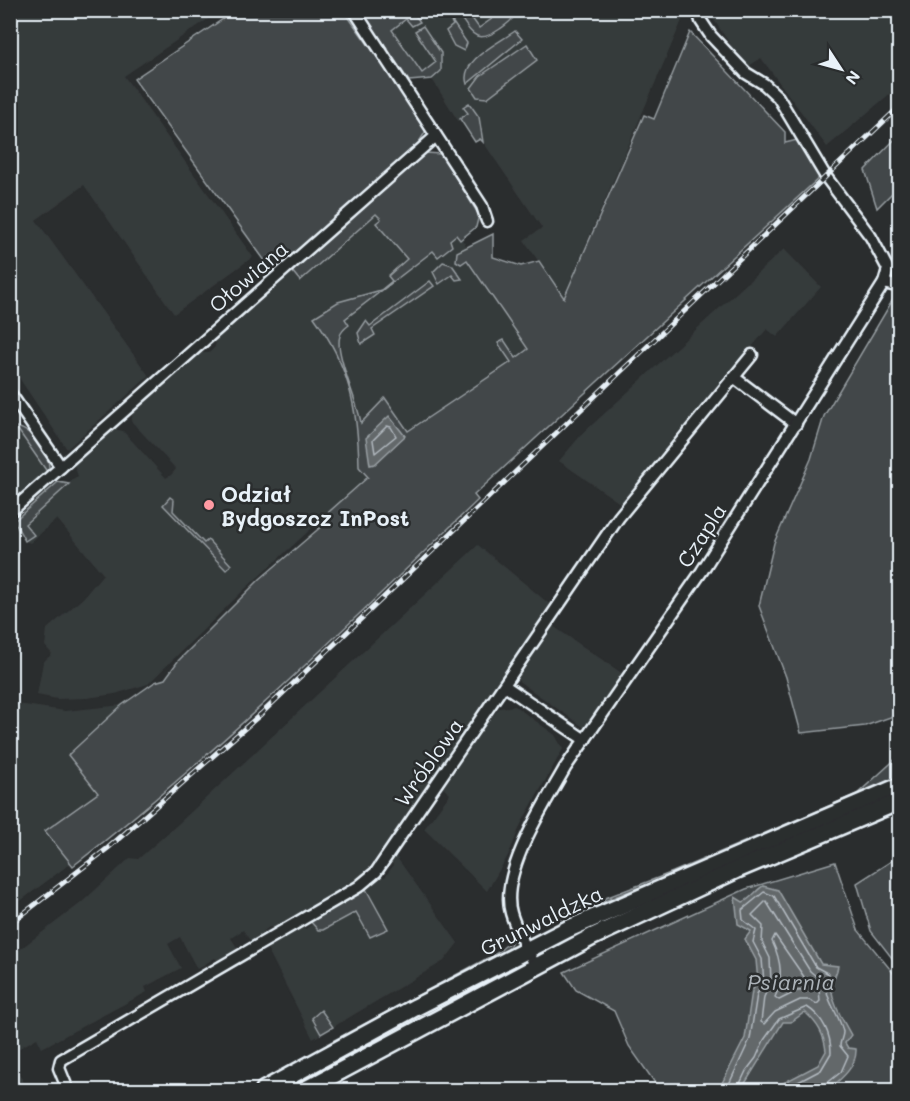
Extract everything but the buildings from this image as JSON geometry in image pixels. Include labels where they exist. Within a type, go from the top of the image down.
[{"type":"main road","points":[[848,815],[900,786]]},
{"type":"main road","points":[[848,815],[900,801]]},
{"type":"main road","name":"Grunwaldzka","points":[[264,1090],[527,949],[848,815]]},
{"type":"main road","name":"Grunwaldzka","points":[[305,1090],[536,967],[663,903],[848,815]]},
{"type":"street","points":[[354,10],[482,206],[487,221]]},
{"type":"street","points":[[698,10],[701,21],[711,36],[746,73],[765,84],[778,97],[799,135],[841,200],[886,261],[888,269],[884,283],[900,287]]},
{"type":"street","name":"Ołowiana","points":[[10,512],[436,136]]},
{"type":"street","name":"Czapla","points":[[536,967],[510,912],[509,893],[513,874],[546,802],[585,740],[702,571],[884,283]]},
{"type":"street","name":"Wróblowa","points":[[68,1090],[59,1068],[61,1060],[358,887],[376,872],[506,686],[619,518],[752,356]]},
{"type":"street","points":[[735,378],[796,424]]},
{"type":"street","points":[[10,393],[61,467]]},
{"type":"street","points":[[506,686],[585,740]]},
{"type":"shaded area","points":[[371,10],[686,11],[563,298],[524,240],[542,228],[481,139],[475,142],[460,120],[458,121],[432,79],[413,80]]},
{"type":"shaded area","points":[[10,11],[220,11],[124,76],[253,257],[174,314],[84,185],[36,220],[149,376],[67,449],[11,366]]},
{"type":"shaded area","points":[[235,11],[344,11],[421,118],[426,131],[414,150],[273,272],[134,79]]},
{"type":"shaded area","points":[[365,11],[412,11],[420,22],[412,26],[406,19],[392,30],[422,73],[436,62],[415,31],[423,26],[441,53],[441,71],[432,79],[409,81],[366,18]]},
{"type":"shaded area","points":[[445,11],[467,43],[464,51],[454,46],[446,31],[453,25]]},
{"type":"shaded area","points":[[456,11],[467,11],[479,28],[503,11],[511,11],[514,16],[508,23],[484,37],[474,34]]},
{"type":"shaded area","points":[[708,11],[899,11],[899,86],[827,147],[761,58],[746,68]]},
{"type":"shaded area","points":[[515,31],[522,39],[467,84],[466,75],[474,60]]},
{"type":"shaded area","points":[[690,32],[785,132],[785,143],[797,140],[820,177],[474,495],[478,500],[280,688],[179,779],[73,866],[45,831],[98,793],[68,755],[122,705],[155,682],[165,679],[178,661],[260,579],[323,525],[322,518],[368,477],[359,467],[354,407],[343,370],[336,353],[314,317],[338,302],[381,290],[392,281],[388,276],[407,259],[376,223],[381,219],[376,214],[300,281],[292,271],[425,153],[441,154],[479,215],[476,227],[460,240],[456,235],[450,240],[452,246],[438,257],[433,251],[345,319],[349,325],[341,333],[339,343],[343,365],[361,423],[385,398],[408,431],[511,362],[498,343],[504,340],[516,358],[528,349],[467,260],[461,264],[456,261],[457,252],[493,234],[493,257],[521,266],[539,261],[564,298],[644,115],[654,119]]},
{"type":"shaded area","points":[[527,44],[537,60],[487,98],[477,97],[471,88],[480,76]]},
{"type":"shaded area","points":[[469,103],[479,117],[483,142],[480,139],[475,142],[460,119],[468,113],[463,107]]},
{"type":"shaded area","points":[[899,135],[899,186],[877,208],[865,170]]},
{"type":"shaded area","points":[[429,152],[441,154],[457,232],[573,402],[494,478],[368,477],[245,589],[148,684],[115,694],[87,698],[57,699],[37,695],[43,662],[52,654],[45,646],[47,629],[83,598],[103,574],[57,519],[30,543],[25,541],[11,523],[58,482],[69,483],[78,476],[73,462],[99,444],[114,429],[123,431],[166,478],[171,475],[176,469],[131,421],[133,413],[201,353],[209,353],[215,347],[216,339]]},
{"type":"shaded area","points":[[784,249],[821,287],[777,337],[767,329],[697,412],[700,414],[683,434],[679,431],[665,449],[670,454],[624,506],[559,461],[582,434]]},
{"type":"shaded area","points":[[443,262],[452,265],[462,279],[456,280],[452,275],[439,284],[433,272]]},
{"type":"shaded area","points":[[430,281],[434,286],[372,329],[375,335],[361,344],[358,333],[366,321],[370,326]]},
{"type":"shaded area","points":[[898,291],[899,714],[865,726],[801,733],[786,677],[759,606],[774,543],[811,459],[824,416]]},
{"type":"shaded area","points":[[16,427],[35,438],[45,452],[49,466],[48,473]]},
{"type":"shaded area","points":[[18,431],[48,473],[11,505],[11,432]]},
{"type":"shaded area","points":[[58,482],[69,484],[25,524],[34,535],[25,541],[14,521]]},
{"type":"shaded area","points":[[170,497],[174,500],[173,511],[204,543],[208,540],[231,565],[226,570],[163,505]]},
{"type":"shaded area","points":[[478,545],[553,607],[398,830],[361,878],[274,928],[269,927],[251,942],[243,930],[231,938],[238,949],[218,961],[215,958],[197,969],[180,937],[168,944],[181,968],[145,987],[147,992],[42,1048],[37,1038],[11,1053],[11,956],[81,903],[130,858],[138,859],[178,824]]},
{"type":"shaded area","points":[[553,626],[623,674],[586,729],[517,680]]},
{"type":"shaded area","points":[[11,703],[65,711],[122,705],[68,755],[98,793],[45,831],[71,863],[11,908]]},
{"type":"shaded area","points":[[515,706],[555,735],[563,749],[521,824],[509,854],[487,891],[424,829],[450,794],[443,788],[479,733],[499,708]]},
{"type":"shaded area","points":[[899,756],[899,779],[671,877],[560,919],[561,915],[673,872],[857,794]]},
{"type":"shaded area","points":[[395,855],[458,943],[444,961],[313,1039],[266,946],[299,927],[305,929],[312,924],[310,921],[366,889],[380,877],[385,877],[393,866],[391,860]]},
{"type":"shaded area","points":[[899,856],[899,967],[871,931],[857,883]]},
{"type":"shaded area","points":[[835,862],[858,930],[899,980],[899,1090],[660,1090],[629,1046],[614,1011],[576,990],[564,972],[746,889]]},
{"type":"shaded area","points":[[366,889],[388,929],[370,937],[356,912],[323,930],[318,930],[310,921]]},
{"type":"shaded area","points":[[512,940],[508,951],[327,1044],[497,953]]},
{"type":"shaded area","points":[[519,963],[425,1012],[372,1047],[293,1090],[286,1090],[374,1042],[419,1011]]},
{"type":"shaded area","points":[[321,1010],[333,1027],[321,1034],[312,1018]]},
{"type":"shaded area","points":[[11,1063],[13,1063],[28,1090],[11,1090]]},
{"type":"water","points":[[389,416],[405,436],[375,464],[370,465],[366,438]]},
{"type":"water","name":"Psiarnia","points":[[763,886],[778,890],[821,964],[838,966],[832,985],[833,997],[851,1035],[845,1043],[848,1048],[856,1049],[856,1056],[847,1073],[828,1090],[770,1090],[818,1065],[826,1051],[820,1030],[805,1012],[791,1022],[783,1022],[741,1090],[727,1090],[721,1085],[745,1038],[752,991],[758,982],[756,960],[745,939],[751,931],[738,924],[735,897],[743,902]]},
{"type":"railway","points":[[10,924],[108,848],[261,714],[900,106]]},
{"type":"place","name":"Odział Bydgoszcz InPost","points":[[209,505]]}]
